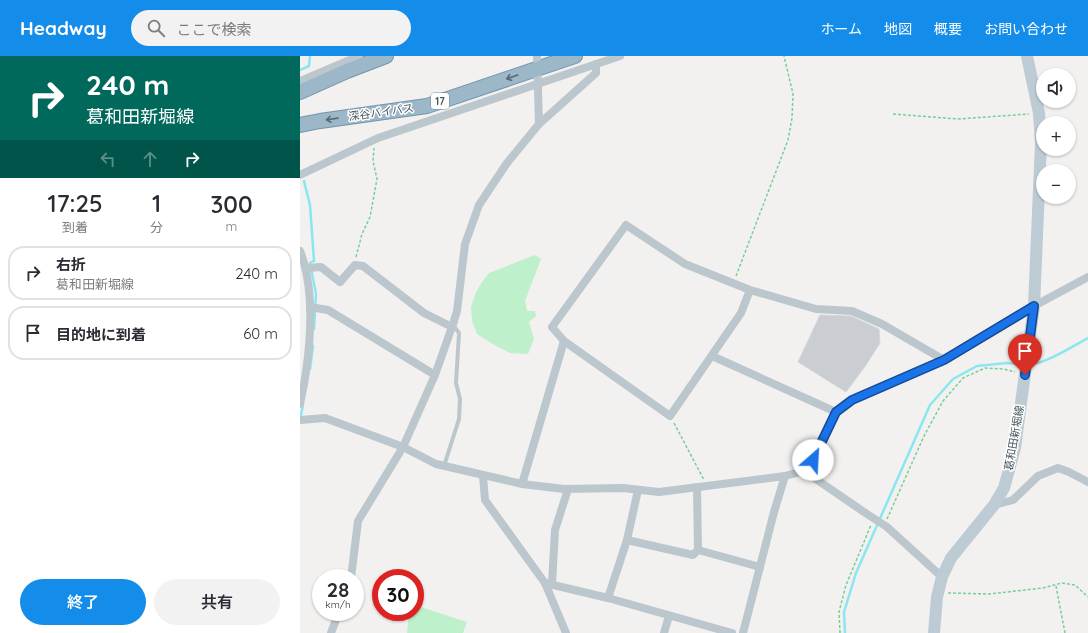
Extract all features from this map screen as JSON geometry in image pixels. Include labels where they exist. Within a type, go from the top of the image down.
[{"type":"highway","points":[[300,92],[347,71],[386,56]]},
{"type":"highway","name":"深谷バイパス","points":[[300,125],[427,106],[537,62],[576,56]]},
{"type":"main road","name":"葛和田新堀線","points":[[934,633],[938,592],[942,577],[951,558],[994,505],[1004,488],[1015,448],[1034,306],[1041,142],[1039,113],[1027,56]]},
{"type":"street","points":[[300,81],[359,56]]},
{"type":"street","points":[[300,175],[374,140],[620,56]]},
{"type":"street","points":[[537,62],[539,124]]},
{"type":"street","points":[[352,569],[358,520],[403,447],[435,375],[458,311],[465,244],[479,206],[507,163],[539,124],[596,73],[596,64]]},
{"type":"street","points":[[750,290],[741,313],[670,416],[564,341],[552,327],[626,225],[685,264],[750,290],[816,309],[852,311],[882,324],[944,360]]},
{"type":"street","points":[[300,251],[306,268],[310,308],[310,333],[300,404]]},
{"type":"street","points":[[306,268],[321,267],[340,282],[355,265],[363,266],[424,313],[452,326]]},
{"type":"street","points":[[807,472],[836,412],[852,400],[944,360],[1034,306],[1088,277]]},
{"type":"street","points":[[310,308],[328,310],[435,375]]},
{"type":"street","points":[[522,484],[564,341]]},
{"type":"street","points":[[712,356],[836,412]]},
{"type":"street","points":[[300,420],[325,418],[403,447],[436,464],[522,484],[568,489],[623,488],[659,492],[807,472],[884,525],[942,577]]},
{"type":"street","points":[[994,505],[1013,500],[1038,476],[1058,468],[1088,482]]},
{"type":"street","points":[[483,476],[484,500],[548,584],[566,633]]},
{"type":"street","points":[[743,633],[774,512],[785,476]]},
{"type":"street","points":[[627,540],[693,555],[698,550],[701,487]]},
{"type":"street","points":[[548,584],[555,530],[568,489]]},
{"type":"street","points":[[608,598],[627,540],[638,490]]},
{"type":"street","points":[[698,550],[760,567]]},
{"type":"street","points":[[548,584],[608,598],[732,633]]},
{"type":"street","points":[[664,633],[669,616]]},
{"type":"street","points":[[331,633],[336,621]]},
{"type":"lane","points":[[444,466],[458,420],[460,399],[456,383],[459,333],[452,326]]},
{"type":"path","points":[[734,283],[788,140],[792,118],[793,94],[784,56]]},
{"type":"path","points":[[893,114],[958,119],[1039,113]]},
{"type":"path","points":[[353,267],[362,234],[370,217],[377,179],[374,161],[374,140]]},
{"type":"path","points":[[884,525],[924,436],[943,401],[963,378],[985,368],[1026,368]]},
{"type":"path","points":[[670,416],[703,478],[701,487]]},
{"type":"path","points":[[840,633],[840,612],[846,585],[874,519]]},
{"type":"path","points":[[938,592],[989,594],[1043,588],[1062,583],[1075,585],[1088,597]]},
{"type":"path","points":[[1056,585],[1065,633]]},
{"type":"green space","points":[[535,255],[541,259],[525,301],[527,311],[535,311],[536,316],[529,322],[534,339],[528,354],[510,353],[477,334],[472,321],[471,307],[476,292],[489,273]]},
{"type":"green space","points":[[424,608],[467,622],[463,633],[407,633],[408,621],[424,621]]},
{"type":"building","points":[[820,315],[851,316],[879,329],[880,343],[846,392],[798,362]]},
{"type":"waterway","points":[[300,70],[309,66],[310,56]]},
{"type":"waterway","points":[[304,181],[310,205],[314,261],[310,263],[316,294],[314,329]]},
{"type":"waterway","points":[[1029,364],[1042,362],[1088,338]]},
{"type":"waterway","points":[[310,369],[313,346]]},
{"type":"waterway","points":[[845,633],[844,612],[856,573],[930,405],[953,379],[977,366],[1007,363],[1022,364]]},
{"type":"waterway","points":[[301,415],[303,405]]},
{"type":"route","points":[[813,460],[836,412],[852,400],[944,360],[1034,306],[1025,375]]}]
